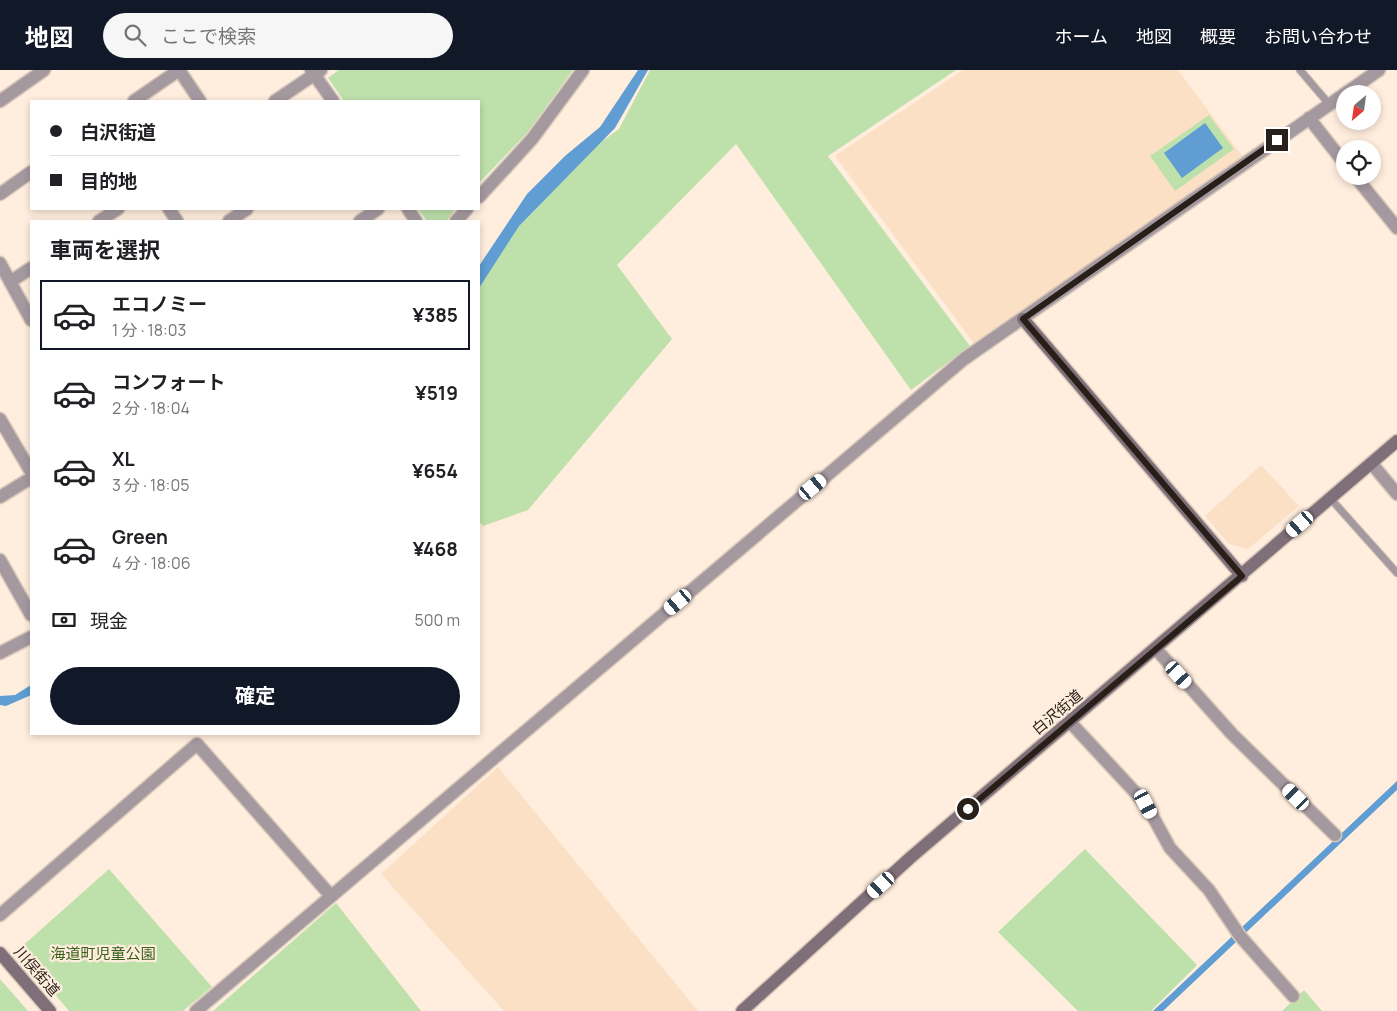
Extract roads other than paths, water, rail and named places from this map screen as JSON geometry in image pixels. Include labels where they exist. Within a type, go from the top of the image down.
[{"type":"main road","points":[[1023,319],[1242,576]]},
{"type":"main road","name":"白沢街道","points":[[742,1011],[910,858],[1397,442]]},
{"type":"main road","name":"川俣街道","points":[[0,953],[50,1011]]},
{"type":"street","points":[[0,100],[44,70]]},
{"type":"street","points":[[135,100],[179,70],[199,100]]},
{"type":"street","points":[[480,195],[532,139],[583,70]]},
{"type":"street","points":[[196,1011],[964,359],[1379,70]]},
{"type":"street","points":[[276,100],[315,72],[332,100]]},
{"type":"street","points":[[1309,118],[1336,152]]},
{"type":"street","points":[[0,194],[30,173]]},
{"type":"street","points":[[1362,185],[1397,228]]},
{"type":"street","points":[[101,220],[116,210]]},
{"type":"street","points":[[230,220],[246,210]]},
{"type":"street","points":[[362,220],[376,210]]},
{"type":"street","points":[[457,220],[466,210]]},
{"type":"street","points":[[0,263],[30,318]]},
{"type":"street","points":[[10,282],[30,269]]},
{"type":"street","points":[[0,419],[30,470]]},
{"type":"street","points":[[1372,464],[1397,494]]},
{"type":"street","points":[[0,497],[30,479]]},
{"type":"street","points":[[0,560],[30,613]]},
{"type":"street","points":[[0,653],[30,638]]},
{"type":"street","points":[[1156,649],[1232,734],[1335,835]]},
{"type":"street","points":[[1070,722],[1146,804],[1170,848],[1209,890],[1240,936],[1293,996]]},
{"type":"street","points":[[0,915],[197,744],[331,896]]},
{"type":"lane","points":[[1300,70],[1329,104]]},
{"type":"lane","points":[[1330,498],[1397,573]]},
{"type":"water","points":[[638,70],[648,70],[615,128],[519,226],[480,286],[480,264],[527,194],[565,156],[600,127]]},
{"type":"water","points":[[1205,123],[1223,148],[1182,178],[1164,153]]},
{"type":"water","points":[[30,686],[30,695],[6,706],[0,705],[0,696],[15,695]]},
{"type":"water","points":[[1397,781],[1397,790],[1163,1011],[1153,1011]]},
{"type":"park label","name":"海道町児童公園","points":[[103,953]]}]
